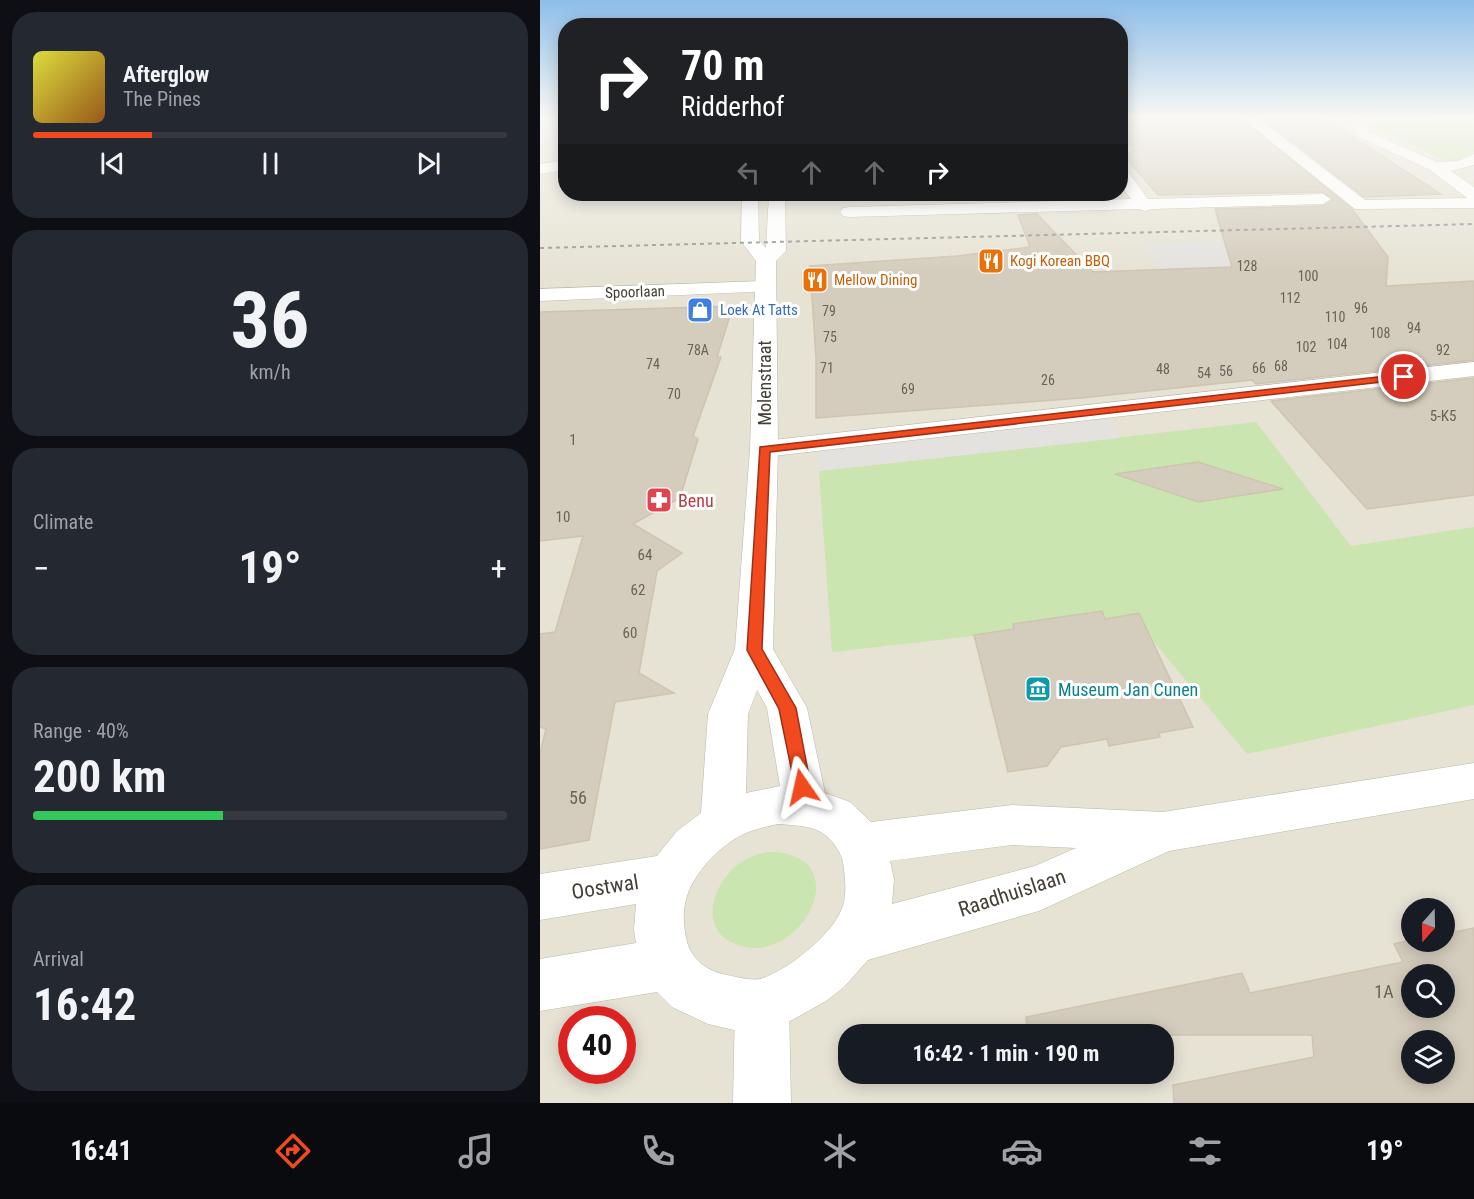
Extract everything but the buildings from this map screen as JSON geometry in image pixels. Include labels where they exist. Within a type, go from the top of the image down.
[{"type":"street","points":[[1316,170],[1361,205],[1474,203]]},
{"type":"street","points":[[1440,170],[1474,195]]},
{"type":"street","points":[[1128,183],[1145,206]]},
{"type":"street","points":[[849,212],[1145,206],[1323,199]]},
{"type":"street","points":[[750,201],[750,241],[766,260]]},
{"type":"street","name":"Molenstraat","points":[[723,823],[728,714],[754,650],[764,449],[766,260],[776,251],[777,201]]},
{"type":"street","name":"Spoorlaan","points":[[540,295],[766,287]]},
{"type":"street","points":[[764,449],[1474,369]]},
{"type":"street","points":[[754,650],[787,708],[806,807]]},
{"type":"street","name":"Raadhuislaan","points":[[861,844],[1012,825],[1163,832],[1474,782]]},
{"type":"street","points":[[778,805],[806,807],[829,814],[847,826],[861,844],[870,873],[868,905],[854,939],[836,962],[813,980],[762,1006],[709,998],[685,985],[669,964],[659,937],[659,906],[670,876],[693,846],[723,823],[750,810],[778,805]]},
{"type":"street","name":"Raadhuislaan","points":[[854,939],[1039,888],[1163,832]]},
{"type":"street","name":"Oostwal","points":[[540,897],[670,876]]},
{"type":"street","points":[[540,985],[669,964]]},
{"type":"street","points":[[762,1006],[762,1103]]},
{"type":"shaded area","points":[[540,170],[558,170],[558,201],[1128,201],[1128,170],[1474,170],[1474,1103],[540,1103]]},
{"type":"shaded area","points":[[1356,239],[1228,253],[1236,267],[1160,270],[1145,243]]},
{"type":"shaded area","points":[[1110,420],[1120,438],[819,471],[818,451]]},
{"type":"green space","points":[[1256,422],[1351,546],[1474,527],[1474,705],[1247,754],[1134,618],[832,652],[819,471]]},
{"type":"green space","points":[[771,852],[798,858],[813,872],[816,891],[810,911],[796,929],[778,943],[755,948],[731,942],[720,934],[714,924],[714,900],[719,888],[735,867],[745,860]]},
{"type":"railway","points":[[540,248],[1474,224]]},
{"type":"place","name":"Kogi Korean BBQ","points":[[991,261]]},
{"type":"place","name":"Mellow Dining","points":[[815,280]]},
{"type":"place","name":"Loek At Tatts","points":[[700,310]]},
{"type":"place","name":"Benu","points":[[659,500]]},
{"type":"place","name":"Museum Jan Cunen","points":[[1038,689]]},
{"type":"route","points":[[802,787],[787,708],[754,650],[764,449],[1404,377]]}]
